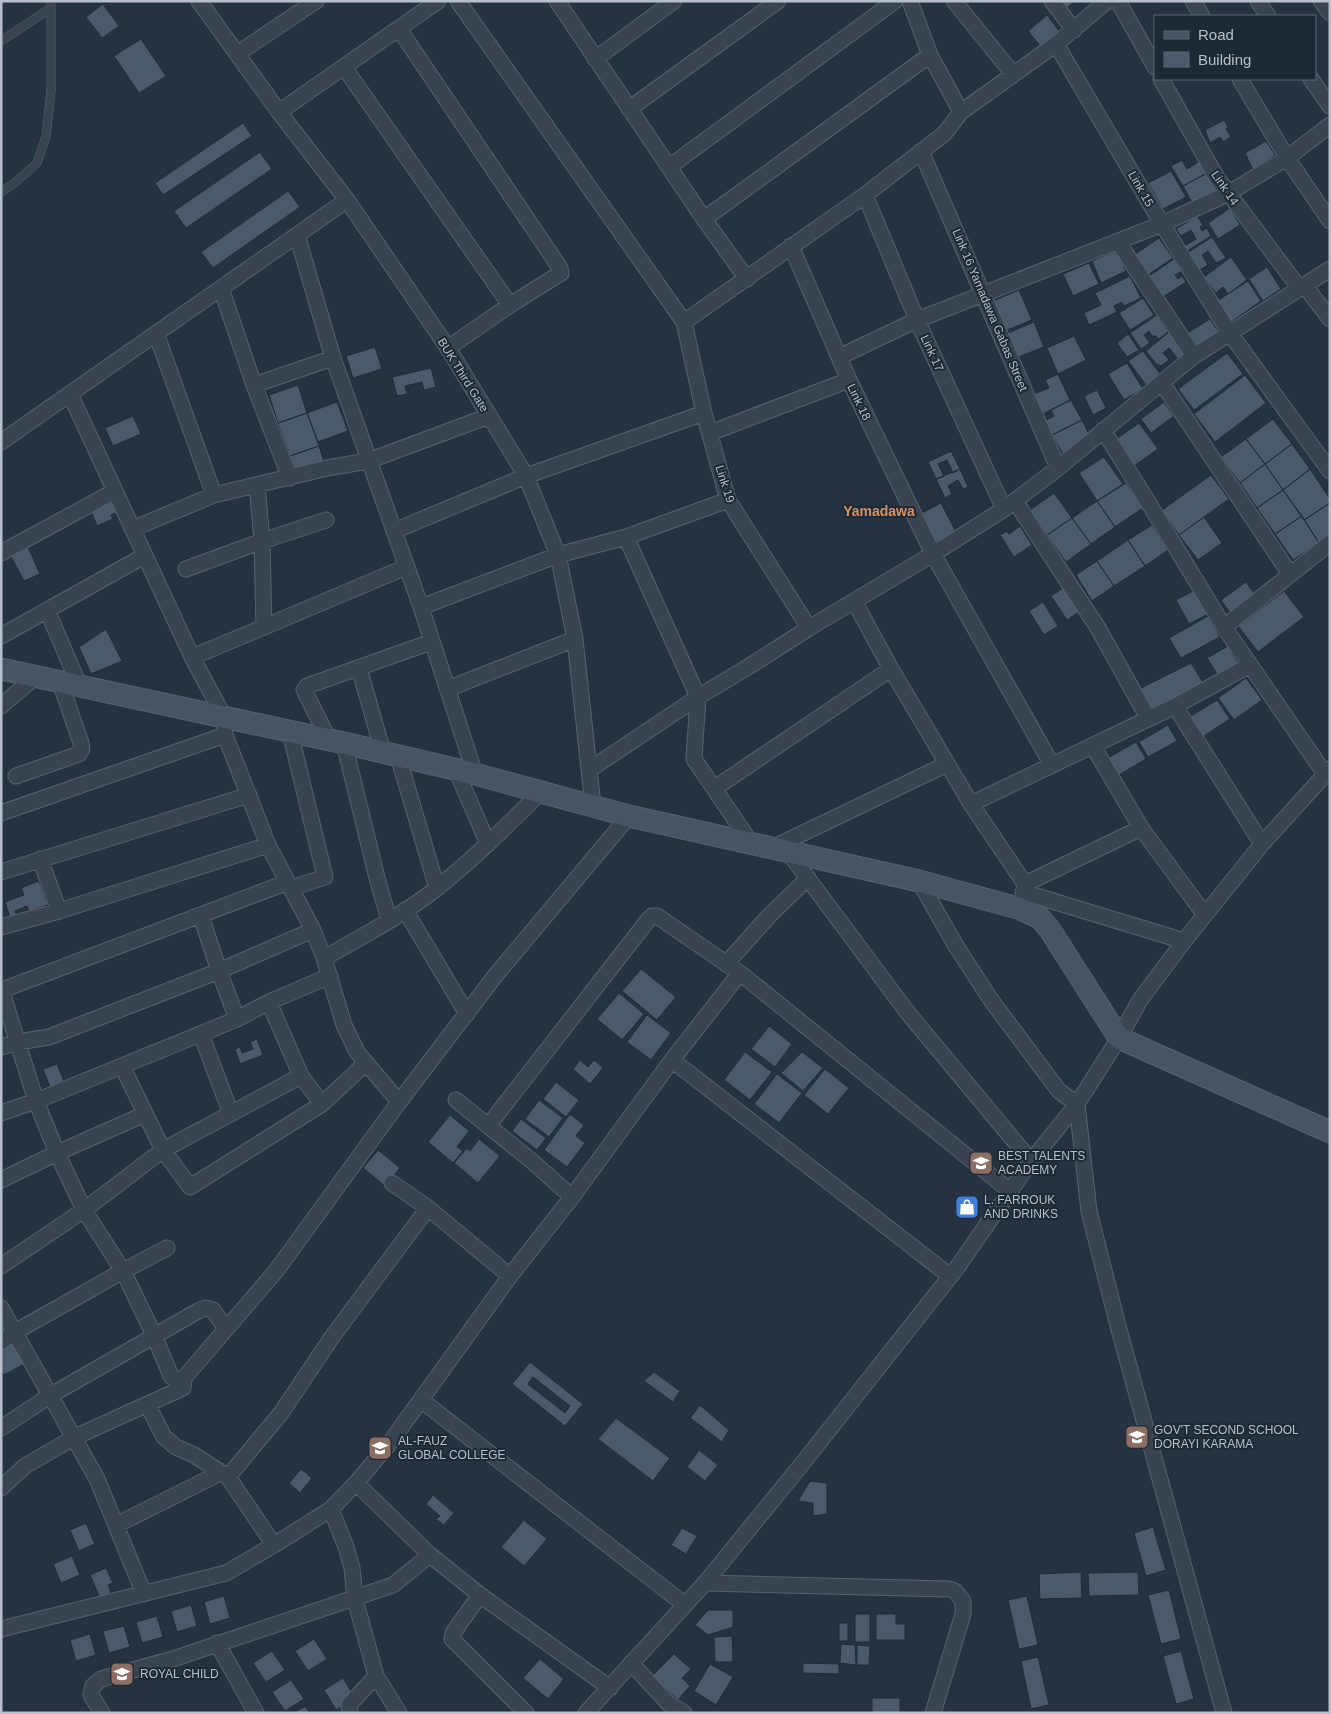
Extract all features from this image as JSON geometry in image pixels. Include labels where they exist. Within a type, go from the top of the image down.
[{"type":"street","name":"BUK Third Gate","points":[[199,1],[279,112],[347,200],[448,348],[526,476],[558,554],[575,639],[593,806]]},
{"type":"street","points":[[237,54],[316,1]]},
{"type":"street","points":[[279,112],[438,1]]},
{"type":"street","points":[[458,1],[684,322],[865,196],[944,134],[961,112],[1056,44],[1107,1]]},
{"type":"street","points":[[595,59],[674,1]]},
{"type":"street","points":[[629,109],[778,1]]},
{"type":"street","points":[[669,167],[895,1]]},
{"type":"street","points":[[910,1],[930,56],[961,112]]},
{"type":"street","points":[[954,1],[1013,74]]},
{"type":"street","points":[[1052,1],[1074,30]]},
{"type":"street","points":[[1118,1],[1154,65]]},
{"type":"street","points":[[1193,1],[1201,15]]},
{"type":"street","points":[[1258,1],[1267,15]]},
{"type":"street","points":[[1322,1],[1330,13]]},
{"type":"street","points":[[562,3],[595,59],[704,220],[747,279]]},
{"type":"street","points":[[399,29],[560,268],[561,273],[510,305],[448,348]]},
{"type":"street","name":"Link 15","points":[[1056,44],[1162,224],[1229,332],[1330,471]]},
{"type":"street","points":[[704,220],[930,56]]},
{"type":"street","points":[[344,67],[510,305]]},
{"type":"street","name":"Link 14","points":[[1163,80],[1227,194],[1330,319]]},
{"type":"street","points":[[1241,80],[1287,158],[1330,221]]},
{"type":"street","points":[[1312,80],[1330,106]]},
{"type":"street","points":[[839,357],[917,320],[1118,242],[1227,194],[1287,158],[1330,125]]},
{"type":"street","name":"Link 16 Yamadawa Gabas Street","points":[[921,151],[1058,468]]},
{"type":"street","name":"Link 17","points":[[865,196],[917,320],[1010,505],[1098,628],[1148,718]]},
{"type":"street","points":[[1,442],[347,200]]},
{"type":"street","points":[[297,235],[333,358],[421,607],[447,689],[466,772],[488,844]]},
{"type":"street","points":[[1118,242],[1194,356]]},
{"type":"street","name":"Link 18","points":[[791,246],[849,380],[933,554],[1052,765]]},
{"type":"street","points":[[589,770],[698,697],[1010,505],[1194,356],[1330,269]]},
{"type":"street","points":[[221,288],[254,385],[290,478]]},
{"type":"street","name":"Link 19","points":[[684,322],[704,413],[728,500],[808,628]]},
{"type":"street","points":[[156,333],[214,495]]},
{"type":"street","points":[[254,385],[333,358]]},
{"type":"street","points":[[710,433],[849,380]]},
{"type":"street","points":[[1162,383],[1290,574]]},
{"type":"street","points":[[70,394],[114,492],[225,726],[248,795],[268,845],[313,930],[330,976],[344,1025],[365,1064],[399,1102]]},
{"type":"street","points":[[394,531],[526,476],[704,413]]},
{"type":"street","points":[[132,530],[214,495],[327,468],[368,461],[489,416]]},
{"type":"street","points":[[586,1713],[705,1583],[802,1464],[950,1276],[1030,1161],[1077,1104],[1119,1038],[1140,1000],[1184,941],[1262,844],[1328,772],[1224,627],[1154,510],[1103,430]]},
{"type":"street","points":[[257,484],[262,541],[264,627]]},
{"type":"street","points":[[1,553],[114,492]]},
{"type":"street","points":[[421,607],[558,554],[626,537],[728,500]]},
{"type":"street","points":[[186,569],[326,520]]},
{"type":"street","points":[[626,537],[698,697],[694,759],[751,843]]},
{"type":"street","points":[[1224,627],[1330,543]]},
{"type":"street","points":[[1,636],[144,556]]},
{"type":"street","points":[[192,658],[406,567]]},
{"type":"street","points":[[854,601],[891,669],[1023,895],[1050,930],[1119,1038],[1330,1132]]},
{"type":"street","points":[[16,776],[79,754],[82,749],[70,684],[47,610]]},
{"type":"street","points":[[447,689],[575,639]]},
{"type":"street","points":[[389,920],[337,742],[304,690],[307,686],[431,642]]},
{"type":"street","points":[[971,804],[1175,706],[1250,665]]},
{"type":"street","points":[[359,668],[437,888]]},
{"type":"street","points":[[1,669],[70,684],[225,726],[290,732],[391,754],[630,816],[919,881],[1023,895],[1184,941]]},
{"type":"street","points":[[715,788],[891,669]]},
{"type":"street","points":[[1,706],[35,677]]},
{"type":"street","points":[[1175,706],[1262,844]]},
{"type":"street","points":[[1,813],[225,726]]},
{"type":"street","points":[[183,1388],[171,1376],[154,1335],[123,1271],[84,1210],[57,1153],[36,1101],[1,990],[201,916],[290,885],[325,877],[290,732]]},
{"type":"street","points":[[1093,746],[1141,828],[1204,915]]},
{"type":"street","points":[[780,850],[947,764]]},
{"type":"street","points":[[324,958],[406,910],[437,888],[488,844],[541,792]]},
{"type":"street","points":[[1,872],[248,795]]},
{"type":"street","points":[[183,1388],[184,1378],[276,1271],[399,1102],[466,1014],[630,816]]},
{"type":"street","points":[[1023,895],[1141,828]]},
{"type":"street","points":[[1,926],[60,911],[268,845]]},
{"type":"street","points":[[780,850],[808,878],[908,1014],[1030,1161]]},
{"type":"street","points":[[40,859],[60,911]]},
{"type":"street","points":[[726,964],[768,916],[808,878]]},
{"type":"street","points":[[919,881],[956,946],[990,1000],[1059,1091],[1077,1104],[1089,1211],[1117,1322],[1224,1713]]},
{"type":"street","points":[[406,910],[466,1014]]},
{"type":"street","points":[[201,916],[237,1019]]},
{"type":"street","points":[[488,1126],[652,916],[657,916],[740,973],[1010,1191]]},
{"type":"street","points":[[1,1046],[49,1037],[219,971],[313,930]]},
{"type":"street","points":[[1,1629],[226,1573],[330,1509],[356,1483],[389,1444],[510,1276],[572,1197],[672,1060],[740,973]]},
{"type":"street","points":[[1,1113],[36,1101],[201,1034],[330,976]]},
{"type":"street","points":[[269,1002],[301,1076],[322,1104]]},
{"type":"street","points":[[201,1034],[231,1114]]},
{"type":"street","points":[[672,1060],[950,1276]]},
{"type":"street","points":[[122,1066],[163,1150],[190,1187],[322,1104],[365,1064]]},
{"type":"street","points":[[1,1266],[84,1210],[163,1150],[301,1076]]},
{"type":"street","points":[[456,1100],[572,1197]]},
{"type":"street","points":[[1,1180],[145,1114]]},
{"type":"street","points":[[392,1183],[428,1208],[510,1276]]},
{"type":"street","points":[[116,1525],[224,1475],[281,1413],[332,1337],[428,1208]]},
{"type":"street","points":[[1,1342],[15,1332],[167,1248]]},
{"type":"street","points":[[1,1308],[97,1479],[144,1594]]},
{"type":"street","points":[[1,1428],[51,1395],[154,1335],[205,1308],[213,1310],[226,1329]]},
{"type":"street","points":[[3,1484],[24,1466],[75,1437],[183,1388]]},
{"type":"street","points":[[421,1400],[684,1604]]},
{"type":"street","points":[[147,1404],[164,1437],[176,1447],[194,1455],[224,1475],[274,1545]]},
{"type":"street","points":[[356,1483],[430,1555],[480,1595],[610,1688]]},
{"type":"street","points":[[330,1509],[346,1547],[352,1568],[355,1599],[376,1676],[399,1713]]},
{"type":"street","points":[[102,1713],[91,1695],[93,1686],[101,1679],[173,1658],[393,1585],[430,1555]]},
{"type":"street","points":[[705,1583],[949,1589],[955,1591],[963,1601],[963,1614],[933,1713]]},
{"type":"street","points":[[480,1595],[454,1633],[452,1639],[526,1713]]},
{"type":"street","points":[[217,1643],[256,1713]]},
{"type":"street","points":[[631,1663],[669,1704],[684,1713]]},
{"type":"street","points":[[350,1713],[349,1705],[376,1676]]},
{"type":"lane","points":[[1,41],[51,5]]},
{"type":"lane","points":[[1,192],[16,182],[37,162],[46,138],[51,91],[51,5]]},
{"type":"building","points":[[1060,1],[1075,1],[1066,9]]},
{"type":"building","points":[[103,4],[119,26],[102,38],[86,17]]},
{"type":"building","points":[[1047,15],[1060,32],[1041,47],[1028,31]]},
{"type":"building","points":[[141,39],[166,76],[139,93],[114,56]]},
{"type":"building","points":[[1224,120],[1228,127],[1226,129],[1231,137],[1223,142],[1220,137],[1210,143],[1205,130]]},
{"type":"building","points":[[243,123],[252,136],[163,195],[155,183]]},
{"type":"building","points":[[1266,141],[1275,155],[1253,170],[1245,153]]},
{"type":"building","points":[[260,152],[272,169],[186,228],[174,211]]},
{"type":"building","points":[[1182,160],[1187,169],[1200,161],[1207,173],[1183,186],[1171,166]]},
{"type":"building","points":[[1171,171],[1186,197],[1163,209],[1148,183]]},
{"type":"building","points":[[1207,173],[1218,192],[1194,206],[1183,186]]},
{"type":"building","points":[[288,191],[300,207],[213,268],[201,252]]},
{"type":"building","points":[[1230,208],[1240,225],[1218,239],[1208,223]]},
{"type":"building","points":[[1197,216],[1203,225],[1200,227],[1202,231],[1207,228],[1211,236],[1187,251],[1184,246],[1196,239],[1191,230],[1181,236],[1176,229]]},
{"type":"building","points":[[1212,237],[1226,258],[1216,263],[1208,251],[1202,255],[1208,265],[1198,271],[1187,253]]},
{"type":"building","points":[[1159,238],[1173,258],[1148,275],[1134,255]]},
{"type":"building","points":[[1117,250],[1126,271],[1101,283],[1092,261]]},
{"type":"building","points":[[1231,257],[1247,280],[1228,294],[1223,287],[1216,293],[1204,277]]},
{"type":"building","points":[[1174,259],[1182,271],[1175,275],[1178,279],[1182,276],[1186,282],[1163,297],[1149,276]]},
{"type":"building","points":[[1089,263],[1099,284],[1073,296],[1063,274]]},
{"type":"building","points":[[1267,267],[1281,289],[1263,301],[1249,279]]},
{"type":"building","points":[[1130,276],[1141,298],[1124,306],[1122,302],[1114,306],[1117,312],[1089,325],[1084,313],[1101,305],[1095,293]]},
{"type":"building","points":[[1248,281],[1261,301],[1231,322],[1217,301]]},
{"type":"building","points":[[1019,290],[1032,320],[1005,331],[993,301]]},
{"type":"building","points":[[1143,298],[1154,315],[1130,330],[1119,313]]},
{"type":"building","points":[[1157,315],[1168,332],[1159,339],[1156,336],[1152,336],[1149,331],[1144,335],[1150,343],[1141,349],[1130,333]]},
{"type":"building","points":[[1210,319],[1220,334],[1197,348],[1187,333]]},
{"type":"building","points":[[1034,322],[1044,347],[1016,358],[1006,334]]},
{"type":"building","points":[[1169,332],[1186,354],[1178,359],[1169,348],[1163,353],[1169,360],[1161,366],[1156,364],[1146,351]]},
{"type":"building","points":[[1128,334],[1139,350],[1127,357],[1117,343]]},
{"type":"building","points":[[1074,336],[1086,360],[1058,374],[1047,348]]},
{"type":"building","points":[[375,347],[382,369],[353,378],[346,356]]},
{"type":"building","points":[[1143,351],[1161,375],[1146,385],[1128,361]]},
{"type":"building","points":[[1227,353],[1243,374],[1194,410],[1178,389]]},
{"type":"building","points":[[1127,363],[1143,389],[1124,400],[1108,374]]},
{"type":"building","points":[[431,368],[436,387],[424,390],[422,382],[405,386],[407,394],[397,396],[392,377]]},
{"type":"building","points":[[1058,374],[1070,400],[1043,414],[1034,394],[1049,388],[1045,380]]},
{"type":"building","points":[[1245,375],[1266,403],[1215,442],[1194,414]]},
{"type":"building","points":[[298,385],[307,413],[278,423],[269,395]]},
{"type":"building","points":[[1097,390],[1106,408],[1093,415],[1084,396]]},
{"type":"building","points":[[1071,400],[1082,420],[1052,435],[1045,421],[1054,416],[1051,410]]},
{"type":"building","points":[[337,402],[348,431],[318,442],[307,413]]},
{"type":"building","points":[[1164,402],[1174,416],[1151,433],[1141,419]]},
{"type":"building","points":[[307,413],[319,446],[290,456],[278,423]]},
{"type":"building","points":[[133,416],[141,434],[113,446],[105,428]]},
{"type":"building","points":[[1273,419],[1292,444],[1265,464],[1246,439]]},
{"type":"building","points":[[1082,420],[1089,434],[1064,456],[1052,435]]},
{"type":"building","points":[[1139,423],[1158,449],[1134,466],[1115,440]]},
{"type":"building","points":[[1246,439],[1265,464],[1240,483],[1221,457]]},
{"type":"building","points":[[1292,444],[1310,469],[1283,490],[1265,464]]},
{"type":"building","points":[[319,446],[324,461],[296,472],[290,456]]},
{"type":"building","points":[[951,451],[960,469],[953,473],[947,460],[938,464],[944,476],[936,479],[928,462]]},
{"type":"building","points":[[1104,457],[1123,484],[1097,501],[1079,473]]},
{"type":"building","points":[[1265,464],[1283,490],[1257,508],[1240,483]]},
{"type":"building","points":[[960,469],[968,487],[963,489],[958,480],[948,486],[952,494],[945,498],[936,479]]},
{"type":"building","points":[[1310,469],[1330,499],[1330,503],[1304,520],[1283,490]]},
{"type":"building","points":[[1211,475],[1229,499],[1179,535],[1162,510]]},
{"type":"building","points":[[1126,483],[1143,508],[1115,527],[1097,501]]},
{"type":"building","points":[[1283,490],[1302,516],[1275,534],[1257,508]]},
{"type":"building","points":[[1054,493],[1072,518],[1047,535],[1030,510]]},
{"type":"building","points":[[114,501],[118,512],[111,515],[113,519],[97,526],[91,511]]},
{"type":"building","points":[[1097,501],[1115,527],[1091,544],[1072,518]]},
{"type":"building","points":[[941,503],[956,532],[933,544],[918,515]]},
{"type":"building","points":[[1330,503],[1330,536],[1319,543],[1304,520]]},
{"type":"building","points":[[1302,516],[1319,543],[1293,560],[1275,534]]},
{"type":"building","points":[[1204,517],[1222,543],[1198,560],[1179,535]]},
{"type":"building","points":[[1072,518],[1091,544],[1066,562],[1047,535]]},
{"type":"building","points":[[1152,525],[1168,550],[1145,566],[1128,540]]},
{"type":"building","points":[[1020,526],[1032,545],[1014,557],[1000,535],[1007,531],[1009,534]]},
{"type":"building","points":[[1128,540],[1145,566],[1114,586],[1097,561]]},
{"type":"building","points":[[28,547],[40,574],[24,581],[11,557]]},
{"type":"building","points":[[1097,561],[1114,586],[1092,601],[1076,575]]},
{"type":"building","points":[[1246,582],[1256,596],[1231,614],[1221,600]]},
{"type":"building","points":[[1063,588],[1079,612],[1067,620],[1051,596]]},
{"type":"building","points":[[1195,590],[1208,614],[1189,624],[1176,600]]},
{"type":"building","points":[[1284,591],[1304,617],[1258,652],[1238,626]]},
{"type":"building","points":[[1043,602],[1058,626],[1044,635],[1029,611]]},
{"type":"building","points":[[1208,616],[1220,637],[1181,658],[1169,638]]},
{"type":"building","points":[[106,629],[122,661],[91,674],[79,647]]},
{"type":"building","points":[[1228,646],[1240,667],[1220,679],[1207,658]]},
{"type":"building","points":[[1191,663],[1204,684],[1151,712],[1139,689]]},
{"type":"building","points":[[1246,678],[1262,700],[1234,720],[1218,698]]},
{"type":"building","points":[[1217,700],[1230,719],[1201,738],[1188,718]]},
{"type":"building","points":[[1168,725],[1177,741],[1148,757],[1139,742]]},
{"type":"building","points":[[1136,742],[1146,759],[1119,775],[1108,758]]},
{"type":"building","points":[[39,881],[48,905],[29,911],[27,906],[15,911],[17,915],[10,918],[5,902],[24,895],[21,888]]},
{"type":"building","points":[[641,969],[676,997],[657,1020],[622,991]]},
{"type":"building","points":[[619,993],[644,1014],[622,1040],[597,1019]]},
{"type":"building","points":[[647,1015],[671,1033],[651,1060],[627,1042]]},
{"type":"building","points":[[769,1026],[792,1044],[775,1067],[751,1049]]},
{"type":"building","points":[[257,1039],[263,1055],[240,1064],[235,1049],[240,1047],[242,1053],[253,1049],[250,1042]]},
{"type":"building","points":[[745,1052],[772,1072],[750,1100],[724,1080]]},
{"type":"building","points":[[802,1052],[823,1068],[803,1091],[781,1073]]},
{"type":"building","points":[[580,1060],[588,1067],[594,1060],[603,1068],[590,1084],[573,1069]]},
{"type":"building","points":[[57,1064],[64,1081],[50,1087],[43,1069]]},
{"type":"building","points":[[825,1069],[849,1088],[828,1114],[804,1095]]},
{"type":"building","points":[[777,1074],[802,1093],[779,1123],[754,1104]]},
{"type":"building","points":[[556,1082],[579,1100],[566,1117],[543,1099]]},
{"type":"building","points":[[539,1100],[563,1118],[549,1137],[525,1119]]},
{"type":"building","points":[[570,1114],[584,1125],[576,1136],[585,1143],[567,1167],[544,1150]]},
{"type":"building","points":[[450,1115],[469,1131],[457,1147],[463,1151],[453,1163],[428,1142]]},
{"type":"building","points":[[521,1119],[546,1138],[537,1150],[512,1131]]},
{"type":"building","points":[[479,1139],[500,1156],[478,1183],[454,1163],[467,1148],[470,1151]]},
{"type":"building","points":[[378,1150],[400,1168],[385,1186],[363,1168]]},
{"type":"building","points":[[14,1343],[26,1363],[4,1375],[1,1371],[1,1350]]},
{"type":"building","points":[[530,1362],[583,1404],[565,1426],[512,1384]],"holes":[[[533,1377],[570,1406],[565,1413],[528,1384]]]},
{"type":"building","points":[[654,1372],[680,1391],[673,1402],[644,1381]]},
{"type":"building","points":[[700,1405],[729,1430],[722,1442],[690,1418]]},
{"type":"building","points":[[616,1418],[670,1458],[653,1481],[598,1439]]},
{"type":"building","points":[[699,1450],[718,1465],[705,1481],[687,1467]]},
{"type":"building","points":[[301,1469],[312,1478],[300,1493],[289,1483]]},
{"type":"building","points":[[810,1481],[827,1483],[827,1514],[813,1516],[813,1503],[798,1501]]},
{"type":"building","points":[[433,1495],[454,1513],[444,1525],[436,1519],[440,1516],[426,1504]]},
{"type":"building","points":[[524,1520],[547,1539],[524,1566],[501,1547]]},
{"type":"building","points":[[86,1523],[95,1544],[79,1551],[70,1530]]},
{"type":"building","points":[[1153,1527],[1166,1570],[1146,1576],[1134,1533]]},
{"type":"building","points":[[682,1528],[697,1536],[686,1554],[671,1545]]},
{"type":"building","points":[[72,1556],[80,1575],[61,1583],[53,1564]]},
{"type":"building","points":[[106,1568],[113,1583],[108,1585],[111,1593],[100,1598],[90,1575]]},
{"type":"building","points":[[1081,1572],[1082,1598],[1040,1599],[1039,1574]]},
{"type":"building","points":[[1138,1572],[1139,1595],[1089,1596],[1088,1573]]},
{"type":"building","points":[[1169,1590],[1181,1639],[1161,1644],[1148,1595]]},
{"type":"building","points":[[224,1596],[230,1618],[210,1624],[204,1602]]},
{"type":"building","points":[[1027,1596],[1038,1645],[1019,1649],[1008,1600]]},
{"type":"building","points":[[191,1605],[197,1626],[177,1632],[171,1611]]},
{"type":"building","points":[[708,1610],[733,1610],[733,1627],[708,1635],[695,1625]]},
{"type":"building","points":[[855,1614],[870,1614],[870,1642],[855,1642]]},
{"type":"building","points":[[876,1614],[896,1614],[896,1624],[905,1624],[905,1640],[876,1640]]},
{"type":"building","points":[[157,1616],[163,1637],[142,1643],[136,1622]]},
{"type":"building","points":[[839,1623],[848,1623],[848,1641],[839,1641]]},
{"type":"building","points":[[124,1626],[130,1647],[109,1653],[103,1631]]},
{"type":"building","points":[[90,1634],[96,1655],[76,1661],[70,1640]]},
{"type":"building","points":[[732,1636],[733,1662],[715,1662],[714,1637]]},
{"type":"building","points":[[314,1639],[327,1659],[308,1671],[295,1651]]},
{"type":"building","points":[[841,1644],[855,1645],[856,1665],[840,1663]]},
{"type":"building","points":[[857,1645],[870,1646],[869,1665],[857,1665]]},
{"type":"building","points":[[272,1651],[285,1670],[266,1682],[253,1663]]},
{"type":"building","points":[[1181,1651],[1194,1699],[1176,1704],[1163,1656]]},
{"type":"building","points":[[674,1654],[691,1669],[682,1678],[690,1686],[678,1700],[652,1676]]},
{"type":"building","points":[[1038,1657],[1049,1705],[1031,1709],[1021,1661]]},
{"type":"building","points":[[540,1659],[564,1679],[548,1699],[523,1678]]},
{"type":"building","points":[[803,1663],[839,1664],[839,1674],[803,1673]]},
{"type":"building","points":[[710,1664],[733,1677],[716,1705],[694,1691]]},
{"type":"building","points":[[343,1678],[355,1698],[336,1710],[324,1690]]},
{"type":"building","points":[[291,1680],[304,1699],[285,1711],[272,1692]]},
{"type":"building","points":[[872,1698],[900,1698],[900,1713],[872,1713]]},
{"type":"building","points":[[305,1706],[310,1713],[294,1713]]},
{"type":"place","name":"BEST TALENTS ACADEMY","points":[[981,1163]]},
{"type":"place","name":"L. FARROUK AND DRINKS","points":[[967,1207]]},
{"type":"place","name":"GOV'T SECOND SCHOOL DORAYI KARAMA","points":[[1137,1437]]},
{"type":"place","name":"AL-FAUZ GLOBAL COLLEGE","points":[[380,1448]]},
{"type":"place","name":"ROYAL CHILD","points":[[122,1674]]},
{"type":"district","name":"Yamadawa","points":[[879,511]]}]
